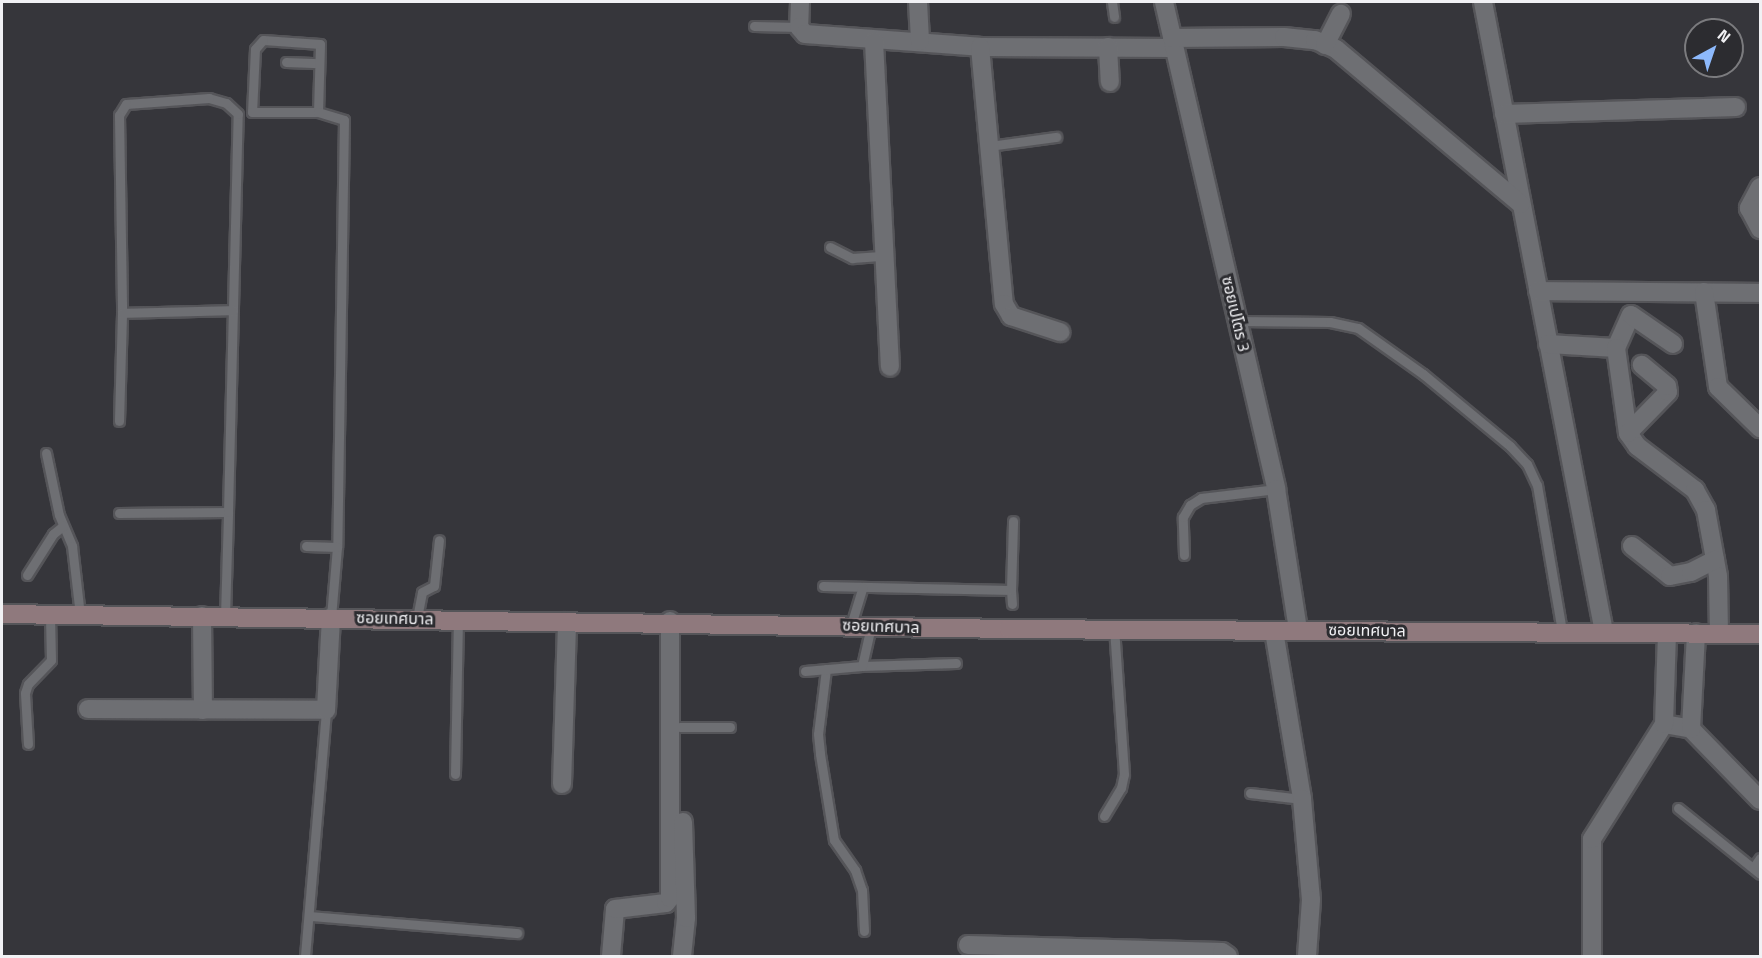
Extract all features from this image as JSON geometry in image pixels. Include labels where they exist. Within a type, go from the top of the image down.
[{"type":"street","points":[[800,2],[799,27],[805,34],[874,41],[920,41],[980,47],[1108,47],[1284,37],[1325,45],[1336,49],[1521,204]]},
{"type":"street","points":[[918,2],[920,41]]},
{"type":"street","name":"ซอยเปโตร 3","points":[[1164,2],[1276,489],[1298,629]]},
{"type":"street","points":[[1483,2],[1604,632]]},
{"type":"street","points":[[1325,45],[1341,14]]},
{"type":"street","points":[[874,41],[890,367]]},
{"type":"street","points":[[980,47],[1004,304],[1011,316],[1060,332]]},
{"type":"street","points":[[1108,47],[1110,82]]},
{"type":"street","points":[[1504,114],[1736,107]]},
{"type":"street","points":[[1761,188],[1752,196],[1749,208],[1761,229]]},
{"type":"street","points":[[1538,291],[1761,293]]},
{"type":"street","points":[[1704,292],[1718,387],[1761,428]]},
{"type":"street","points":[[1673,344],[1631,315],[1616,348],[1628,433],[1637,446],[1702,499],[1715,560],[1719,633]]},
{"type":"street","points":[[1548,344],[1616,348]]},
{"type":"street","points":[[1628,433],[1668,392],[1667,386],[1642,365]]},
{"type":"street","points":[[1632,546],[1670,576],[1690,572],[1715,560]]},
{"type":"street","name":"ซอยเทศบาล","points":[[2,614],[871,626],[1114,627],[1274,631],[1298,629],[1761,633]]},
{"type":"street","points":[[202,616],[203,710]]},
{"type":"street","points":[[88,709],[326,710],[331,617]]},
{"type":"street","points":[[562,784],[567,622]]},
{"type":"street","points":[[676,622],[686,918],[682,957]]},
{"type":"street","points":[[611,957],[615,909],[666,903],[670,898],[676,622]]},
{"type":"street","points":[[1274,631],[1302,799],[1311,900],[1307,957]]},
{"type":"street","points":[[1592,957],[1592,839],[1664,724],[1667,633]]},
{"type":"street","points":[[1690,729],[1696,633]]},
{"type":"street","points":[[1664,724],[1690,729],[1761,800]]},
{"type":"street","points":[[969,945],[1222,952],[1228,957]]},
{"type":"lane","points":[[1112,2],[1114,17]]},
{"type":"lane","points":[[754,26],[799,27]]},
{"type":"lane","points":[[318,112],[321,47],[316,42],[262,40],[255,49],[250,108],[258,114],[318,112],[339,116],[344,120],[337,548],[331,617]]},
{"type":"lane","points":[[286,62],[320,63]]},
{"type":"lane","points":[[118,421],[122,313],[120,108],[126,104],[209,98],[226,103],[238,114],[225,616]]},
{"type":"lane","points":[[989,146],[1056,137]]},
{"type":"lane","points":[[830,247],[852,258],[884,256]]},
{"type":"lane","points":[[122,313],[233,310]]},
{"type":"lane","points":[[1238,321],[1330,322],[1358,328],[1423,374],[1510,446],[1527,464],[1537,484],[1562,632]]},
{"type":"lane","points":[[46,453],[63,526],[72,546],[80,615]]},
{"type":"lane","points":[[1184,555],[1183,517],[1190,505],[1201,498],[1276,489]]},
{"type":"lane","points":[[119,513],[228,512]]},
{"type":"lane","points":[[1012,604],[1013,521]]},
{"type":"lane","points":[[27,575],[53,534],[63,526]]},
{"type":"lane","points":[[417,618],[422,592],[434,586],[439,540]]},
{"type":"lane","points":[[306,546],[337,548]]},
{"type":"lane","points":[[823,586],[1011,590]]},
{"type":"lane","points":[[851,625],[862,588]]},
{"type":"lane","points":[[28,744],[25,693],[28,684],[51,660],[50,615]]},
{"type":"lane","points":[[455,774],[458,619]]},
{"type":"lane","points":[[862,666],[871,626]]},
{"type":"lane","points":[[1104,816],[1121,788],[1124,774],[1114,627]]},
{"type":"lane","points":[[805,671],[862,666],[956,663]]},
{"type":"lane","points":[[826,669],[818,734],[820,754],[834,840],[855,870],[862,890],[864,931]]},
{"type":"lane","points":[[305,957],[326,710]]},
{"type":"lane","points":[[680,727],[730,727]]},
{"type":"lane","points":[[1250,793],[1302,799]]},
{"type":"lane","points":[[1678,808],[1757,871],[1761,858]]},
{"type":"lane","points":[[310,916],[517,933]]}]
